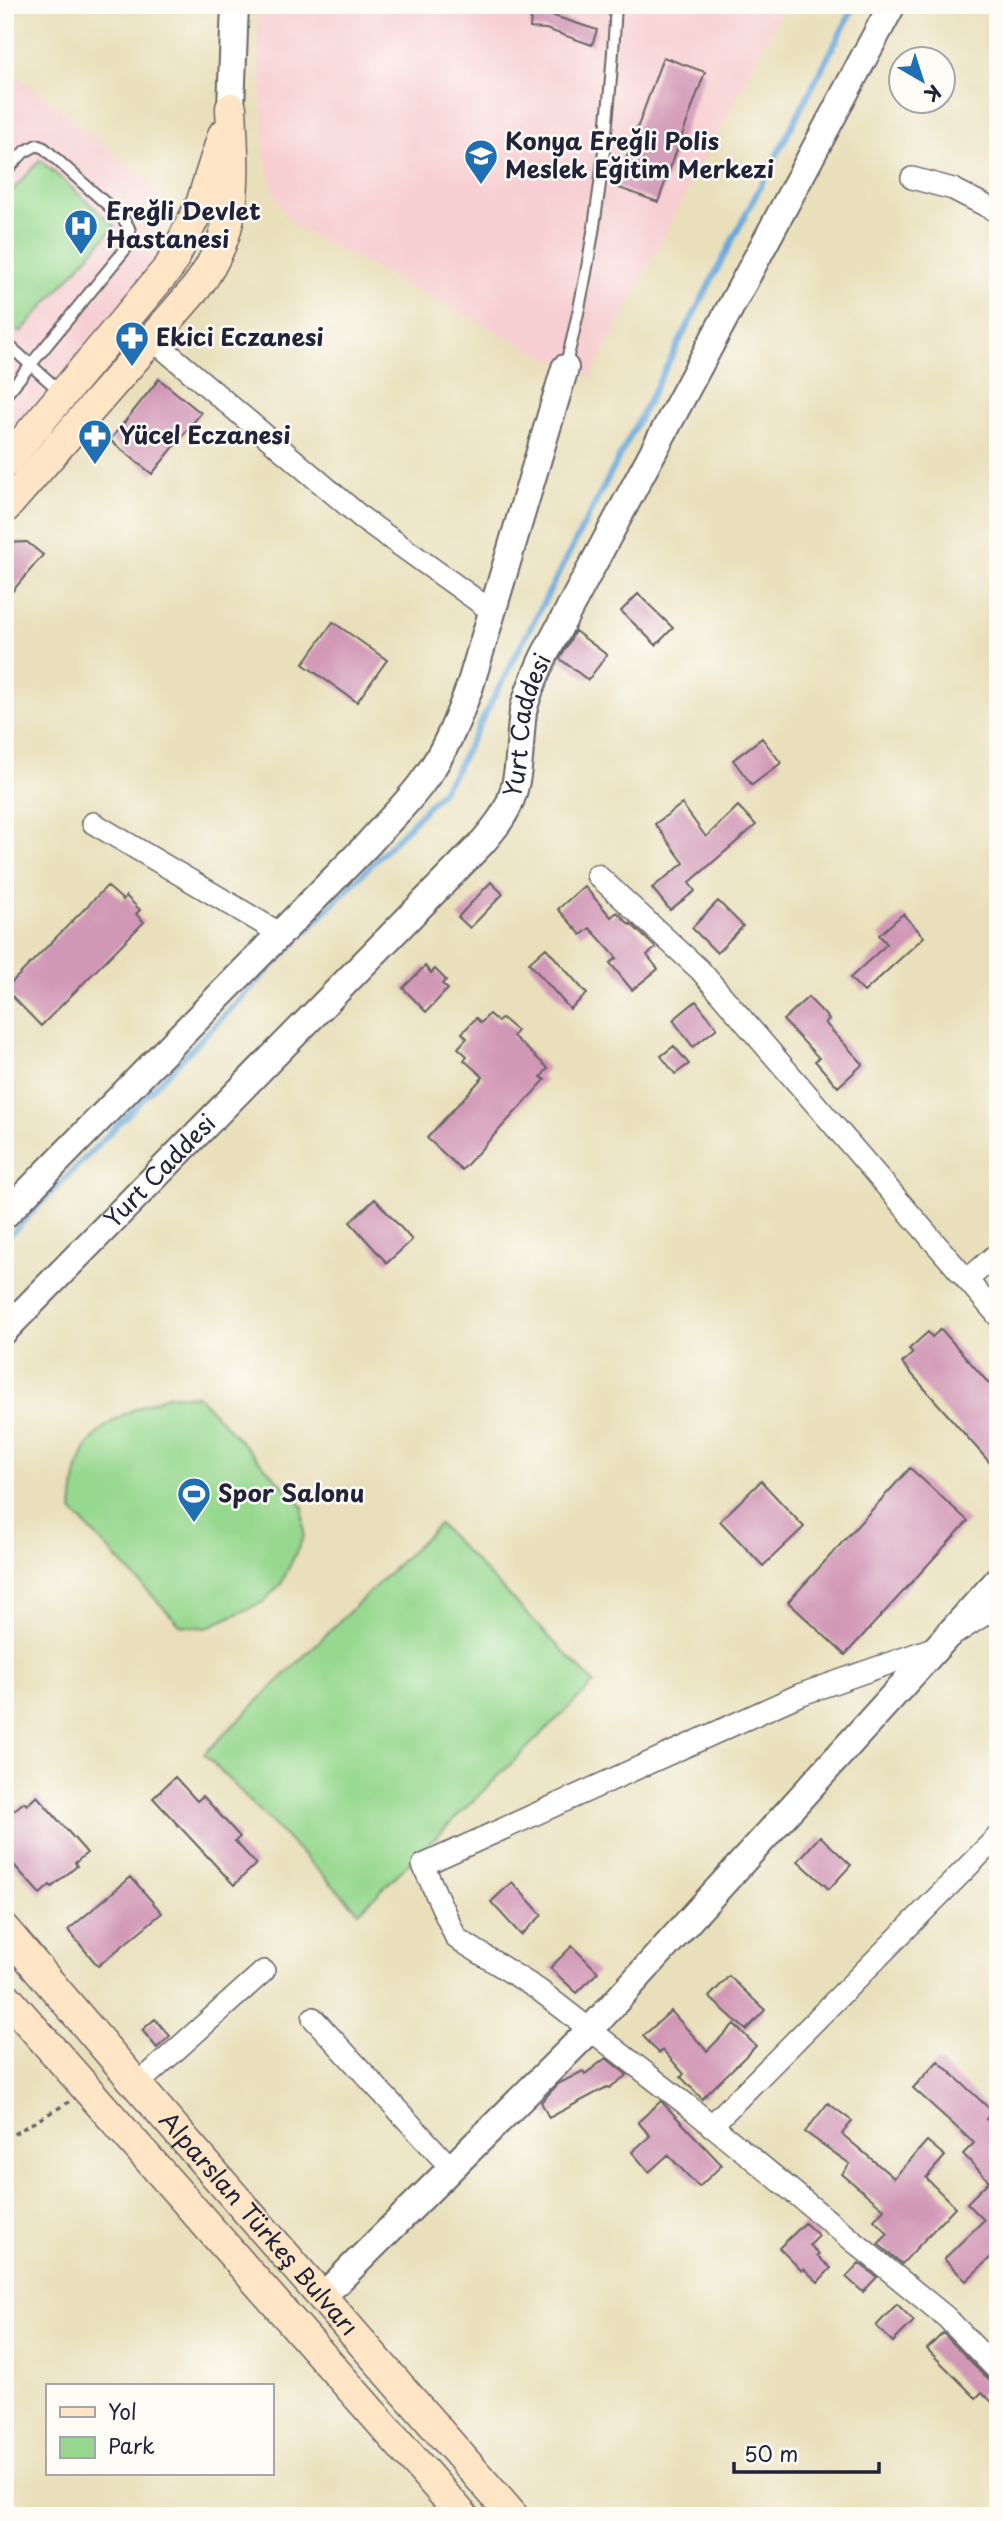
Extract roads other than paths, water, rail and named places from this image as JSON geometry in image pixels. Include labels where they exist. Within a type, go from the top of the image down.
[{"type":"main road","points":[[5,508],[206,275],[222,248],[233,200],[231,108]]},
{"type":"main road","points":[[5,463],[176,256],[212,175],[231,108]]},
{"type":"main road","name":"Alparslan Türkeş Bulvarı","points":[[5,1930],[513,2516]]},
{"type":"main road","points":[[5,1996],[463,2516]]},
{"type":"street","points":[[231,108],[235,5]]},
{"type":"street","name":"Yurt Caddesi","points":[[5,1330],[471,854],[499,822],[511,801],[524,710],[531,685],[544,656],[892,5]]},
{"type":"street","points":[[912,178],[953,189],[998,212]]},
{"type":"street","points":[[152,339],[362,518],[493,612]]},
{"type":"street","points":[[5,1215],[369,843],[433,767],[457,721],[493,612],[565,368]]},
{"type":"street","points":[[93,823],[282,934]]},
{"type":"street","points":[[597,875],[700,970],[998,1316]]},
{"type":"street","points":[[967,1280],[998,1253]]},
{"type":"street","points":[[322,2297],[590,2030],[998,1580]]},
{"type":"street","points":[[998,1606],[933,1648],[799,1695],[423,1865],[456,1938],[539,1990],[711,2126],[946,2317],[998,2371]]},
{"type":"street","points":[[711,2126],[998,1836]]},
{"type":"street","points":[[137,2085],[264,1971]]},
{"type":"street","points":[[313,2018],[451,2168]]},
{"type":"lane","points":[[565,368],[589,263],[611,85],[616,5]]},
{"type":"lane","points":[[5,173],[24,152],[37,145],[44,148],[122,218],[132,235],[128,246],[5,396]]},
{"type":"lane","points":[[5,342],[63,394]]},
{"type":"waterway","points":[[5,1240],[413,822],[455,772],[855,5]]},
{"type":"place","name":"Konya Ereğli Polis Meslek Eğitim Merkezi","points":[[481,186]]},
{"type":"place","name":"Ereğli Devlet Hastanesi","points":[[81,256]]},
{"type":"place","name":"Ekici Eczanesi","points":[[132,368]]},
{"type":"place","name":"Yücel Eczanesi","points":[[95,466]]},
{"type":"place","name":"Spor Salonu","points":[[194,1524]]}]
